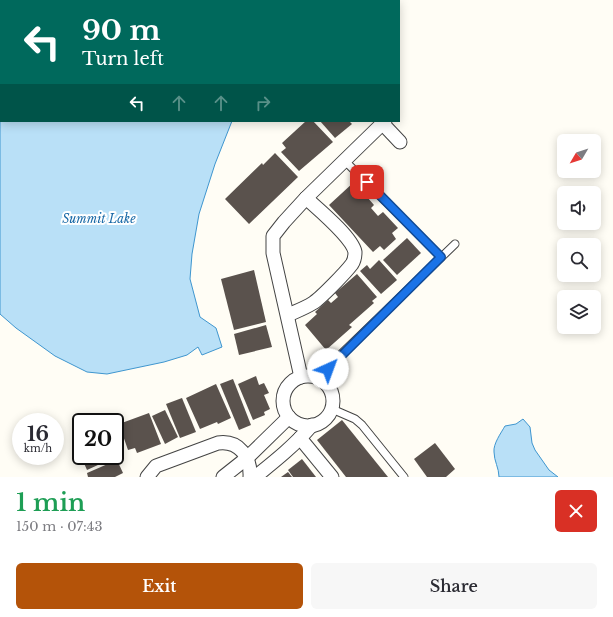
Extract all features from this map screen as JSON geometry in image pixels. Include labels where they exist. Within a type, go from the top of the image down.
[{"type":"street","points":[[302,377],[273,253],[273,236],[306,198],[384,122],[400,142]]},
{"type":"street","points":[[288,315],[315,302],[353,263],[355,253],[348,239],[306,198]]},
{"type":"street","points":[[310,376],[319,378],[327,385],[331,392],[333,399],[332,409],[328,416],[320,423],[302,425],[289,417],[286,412],[283,404],[285,392],[294,380],[310,376]]},
{"type":"street","points":[[223,477],[247,458],[289,417]]},
{"type":"street","points":[[254,477],[300,438],[312,425]]},
{"type":"street","points":[[300,438],[332,477]]},
{"type":"street","points":[[147,477],[156,466],[218,443],[226,442],[239,448],[247,458],[250,467],[250,477]]},
{"type":"lane","points":[[345,160],[441,257]]},
{"type":"lane","points":[[319,378],[336,359],[455,244]]},
{"type":"lane","points":[[332,409],[355,418],[404,477]]},
{"type":"water","name":"Summit Lake","points":[[0,122],[232,122],[215,164],[199,214],[192,254],[190,279],[200,317],[216,328],[222,347],[202,355],[198,347],[187,355],[164,362],[107,374],[87,372],[55,356],[16,328],[0,314]]},
{"type":"water","points":[[523,419],[530,427],[532,443],[535,450],[549,470],[558,477],[499,477],[494,455],[496,442],[505,426],[516,424]]},
{"type":"building","points":[[305,122],[314,122],[333,142],[299,171],[281,152],[286,148],[282,143]]},
{"type":"building","points":[[321,122],[350,122],[352,124],[335,138]]},
{"type":"building","points":[[275,153],[298,177],[249,224],[225,199],[262,163],[263,165]]},
{"type":"building","points":[[354,182],[374,205],[371,208],[378,216],[383,212],[398,228],[392,233],[396,239],[384,250],[380,246],[373,252],[329,205]]},
{"type":"building","points":[[407,238],[421,253],[397,275],[383,260]]},
{"type":"building","points":[[379,260],[397,280],[381,294],[360,271],[367,265],[370,269]]},
{"type":"building","points":[[254,270],[266,322],[234,330],[221,279]]},
{"type":"building","points":[[357,274],[377,297],[372,301],[374,303],[349,325],[352,327],[326,350],[305,325],[317,314],[315,312],[328,300],[331,303],[338,297],[335,293]]},
{"type":"building","points":[[266,325],[272,347],[239,355],[234,334]]},
{"type":"building","points":[[256,376],[259,385],[264,383],[269,393],[264,395],[270,409],[264,412],[265,415],[253,420],[238,384]]},
{"type":"building","points":[[233,379],[251,425],[239,430],[220,384]]},
{"type":"building","points":[[216,384],[231,418],[218,424],[217,422],[200,429],[186,398]]},
{"type":"building","points":[[182,398],[196,432],[180,438],[166,404]]},
{"type":"building","points":[[165,410],[178,437],[165,444],[152,416]]},
{"type":"building","points":[[149,413],[161,444],[137,453],[135,448],[128,450],[124,438],[124,422]]},
{"type":"building","points":[[342,420],[388,477],[346,477],[317,440]]},
{"type":"building","points":[[435,443],[455,469],[446,477],[427,477],[414,459]]},
{"type":"building","points":[[302,459],[316,477],[293,477],[288,470]]},
{"type":"building","points":[[85,465],[98,465],[87,470]]},
{"type":"building","points":[[105,465],[119,465],[123,473],[115,477],[88,477],[87,473]]},
{"type":"building","points":[[288,472],[292,477],[281,477]]},
{"type":"route","points":[[328,369],[336,359],[441,257],[367,182]]}]
